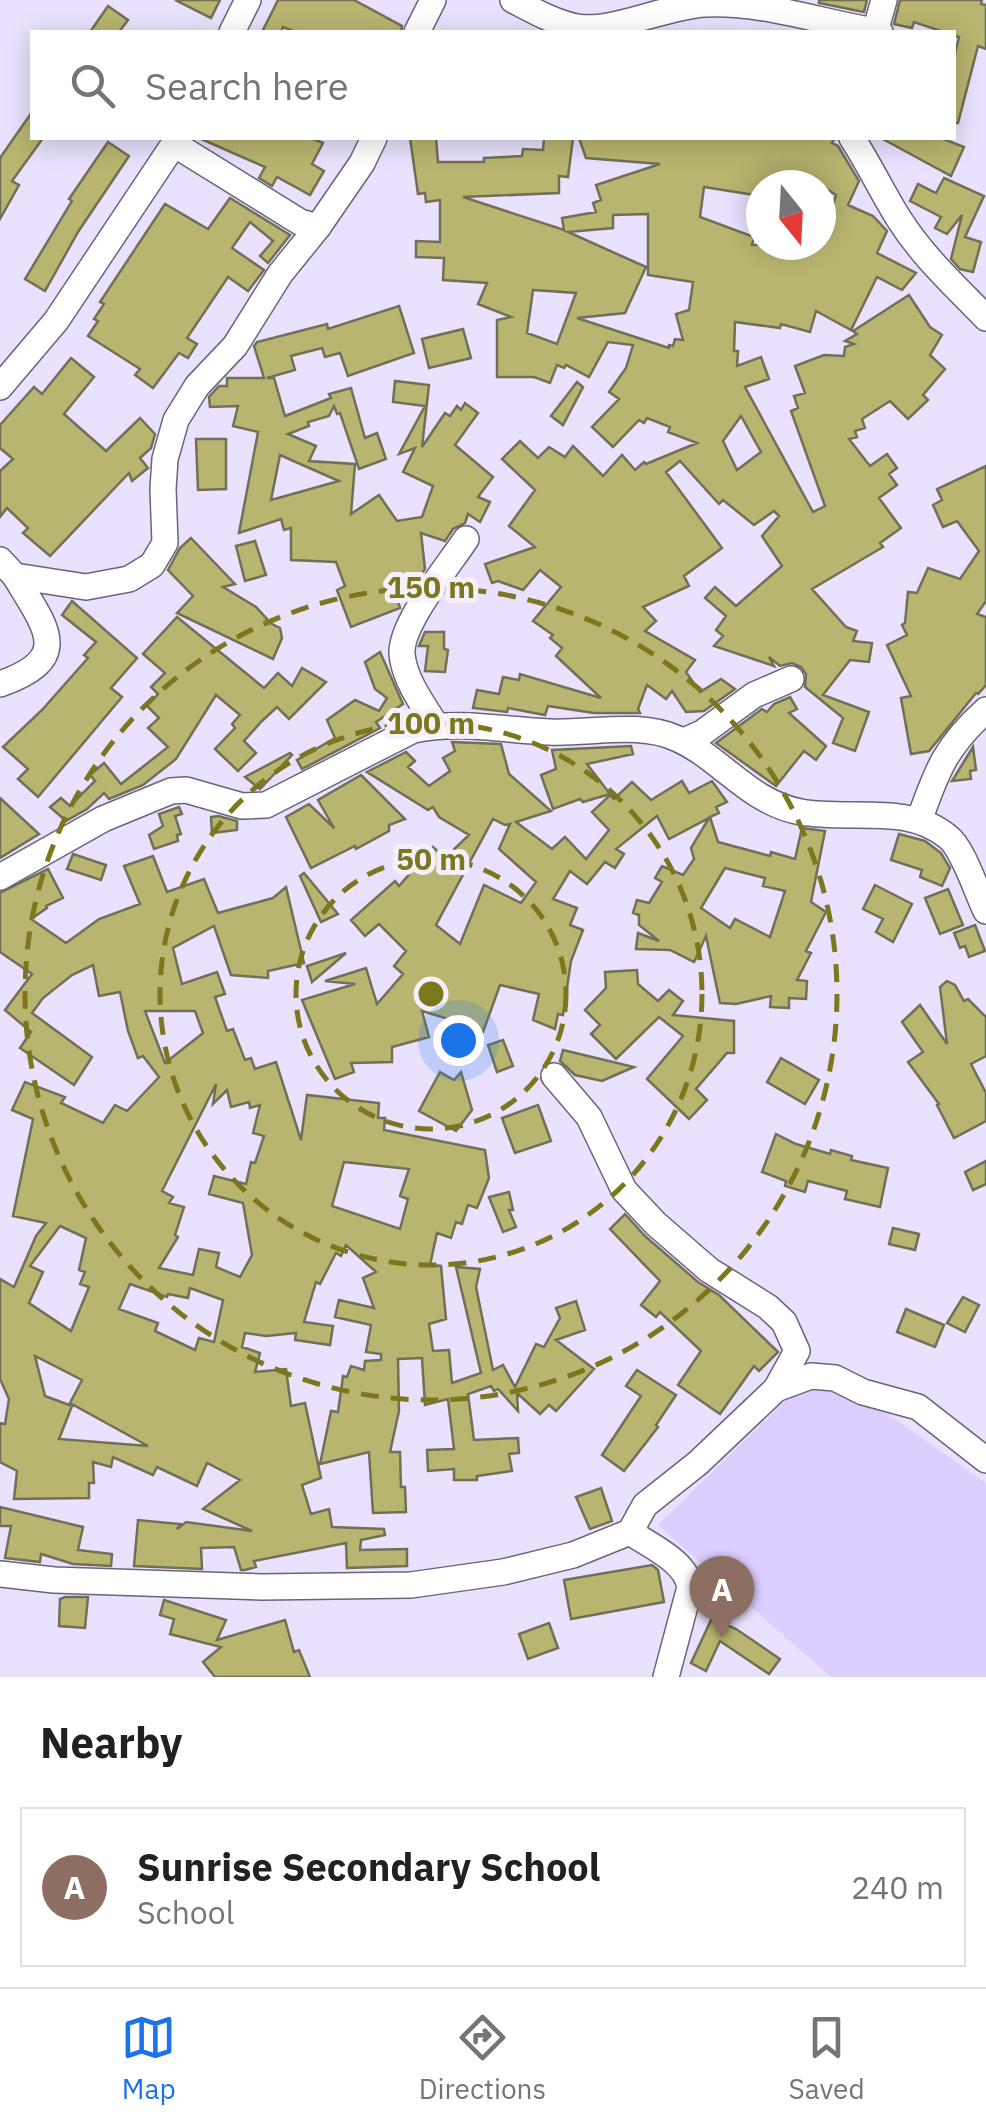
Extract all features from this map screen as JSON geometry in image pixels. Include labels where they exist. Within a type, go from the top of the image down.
[{"type":"street","points":[[233,30],[248,0]]},
{"type":"street","points":[[418,30],[432,0]]},
{"type":"street","points":[[512,0],[556,27],[603,26],[706,4],[753,7],[829,28]]},
{"type":"street","points":[[877,30],[884,0]]},
{"type":"street","points":[[7,568],[58,584],[96,586],[129,580],[152,564],[165,543],[162,489],[165,459],[176,420],[197,386],[235,346],[280,274],[362,162],[373,140]]},
{"type":"street","points":[[853,140],[920,248],[940,274],[986,318]]},
{"type":"street","points":[[0,387],[56,320],[176,141],[300,222],[318,226]]},
{"type":"street","points":[[436,724],[410,680],[402,658],[402,642],[466,538]]},
{"type":"street","points":[[0,684],[32,672],[48,644],[46,629],[7,568]]},
{"type":"street","points":[[684,741],[702,733],[754,695],[791,679]]},
{"type":"street","points":[[920,818],[950,746],[986,710]]},
{"type":"street","points":[[0,878],[103,819],[153,797],[186,790],[242,806],[266,805],[413,730],[436,724],[580,733],[644,730],[684,741],[753,793],[774,804],[801,812],[920,818],[952,840],[986,911]]},
{"type":"street","points":[[0,1574],[54,1580],[208,1585],[411,1585],[556,1560],[630,1532],[645,1505],[698,1463],[776,1389],[797,1351],[784,1322],[768,1307],[730,1286],[682,1248],[624,1190],[589,1116],[554,1076]]},
{"type":"street","points":[[776,1389],[811,1376],[836,1378],[863,1392],[918,1407],[986,1460]]},
{"type":"street","points":[[630,1532],[688,1577],[690,1587],[666,1677]]},
{"type":"shaded area","points":[[820,1367],[986,1483],[986,1677],[831,1677],[658,1525]]},
{"type":"building","points":[[175,0],[220,0],[211,18]]},
{"type":"building","points":[[278,0],[354,0],[402,26],[401,30],[263,30]]},
{"type":"building","points":[[819,0],[867,0],[864,12]]},
{"type":"building","points":[[900,0],[982,0],[981,4],[986,5],[986,49],[978,46],[958,123],[956,30],[938,30],[914,22],[912,28],[894,24]]},
{"type":"building","points":[[108,6],[128,20],[120,30],[91,30]]},
{"type":"building","points":[[30,115],[30,140],[42,140],[12,181],[19,185],[0,219],[0,158]]},
{"type":"building","points":[[204,140],[323,143],[312,164],[324,171],[310,195],[277,177],[272,186],[259,178],[265,167]]},
{"type":"building","points":[[410,140],[436,140],[438,162],[484,162],[484,158],[522,156],[523,149],[543,150],[544,140],[573,140],[568,177],[559,176],[559,193],[463,197],[564,230],[562,218],[596,212],[593,203],[601,200],[596,185],[660,164],[586,158],[580,140],[834,140],[832,143],[838,146],[859,181],[848,205],[873,216],[887,231],[877,253],[916,273],[902,290],[877,277],[851,330],[816,311],[810,332],[781,324],[780,328],[735,322],[734,351],[738,351],[737,366],[761,357],[769,379],[745,387],[813,512],[825,506],[791,411],[798,408],[794,396],[805,393],[795,366],[824,355],[844,356],[845,347],[854,344],[845,341],[857,334],[853,331],[909,295],[930,327],[942,335],[930,355],[945,369],[923,395],[928,400],[908,419],[890,401],[862,419],[865,428],[855,431],[857,437],[849,439],[870,466],[887,454],[897,468],[889,474],[897,485],[879,498],[901,528],[880,543],[883,547],[812,589],[846,627],[857,631],[853,641],[872,643],[869,662],[850,660],[823,695],[869,712],[855,751],[833,743],[843,718],[805,687],[806,674],[801,667],[792,663],[780,666],[769,657],[774,666],[714,646],[723,636],[716,630],[726,616],[705,598],[715,587],[736,606],[782,566],[762,536],[779,516],[774,511],[754,525],[723,500],[719,504],[680,461],[666,472],[722,548],[684,576],[689,586],[643,607],[656,621],[645,631],[695,660],[686,672],[700,692],[721,679],[735,689],[704,711],[686,712],[672,691],[666,699],[647,685],[640,713],[594,713],[548,706],[545,715],[508,708],[507,712],[473,708],[477,690],[499,694],[503,677],[519,680],[520,674],[601,698],[556,656],[562,648],[550,638],[553,635],[533,621],[561,587],[540,570],[523,590],[498,581],[492,583],[485,564],[535,547],[509,526],[535,490],[502,459],[520,441],[538,458],[549,447],[565,457],[573,446],[603,476],[622,455],[635,470],[644,462],[697,443],[668,432],[670,427],[647,418],[644,423],[639,420],[613,447],[592,427],[619,399],[609,392],[626,368],[633,345],[608,342],[589,377],[566,365],[557,365],[550,383],[534,377],[497,377],[497,320],[511,317],[478,304],[487,283],[443,280],[444,258],[416,257],[416,241],[440,242],[440,200],[426,202],[425,193],[418,194]],"holes":[[[648,214],[648,275],[693,282],[689,310],[676,314],[683,340],[675,339],[669,348],[577,318],[625,313],[646,267],[568,232],[613,228],[613,215]],[[533,290],[576,293],[557,344],[527,333]],[[741,416],[761,452],[737,470],[723,441]]]},
{"type":"building","points":[[885,140],[946,140],[964,147],[951,176]]},
{"type":"building","points":[[108,142],[129,156],[78,232],[45,291],[25,279],[72,201],[69,199]]},
{"type":"building","points":[[944,178],[984,196],[965,237],[981,242],[973,272],[960,269],[951,259],[962,215],[947,234],[935,228],[941,217],[910,201],[918,184],[936,193]]},
{"type":"building","points":[[230,198],[290,235],[268,263],[260,256],[273,241],[250,222],[232,248],[264,270],[248,291],[228,277],[187,338],[197,344],[188,358],[179,353],[153,388],[135,375],[140,369],[88,336],[104,304],[100,302],[165,204],[208,229]]},
{"type":"building","points":[[399,306],[414,353],[348,376],[340,353],[325,357],[322,348],[291,356],[295,370],[267,378],[274,378],[285,416],[331,398],[329,394],[351,388],[365,438],[377,433],[386,459],[359,469],[334,406],[329,416],[288,434],[316,446],[309,461],[355,464],[351,514],[379,495],[397,521],[422,517],[433,486],[403,472],[415,448],[399,454],[425,406],[393,402],[395,381],[429,385],[422,447],[445,413],[450,416],[465,403],[478,413],[455,445],[493,477],[478,497],[490,502],[480,522],[468,514],[465,523],[453,529],[445,541],[421,533],[425,569],[416,582],[393,584],[400,608],[351,627],[337,590],[345,586],[336,562],[291,560],[291,528],[284,530],[281,519],[239,533],[258,432],[233,426],[238,406],[210,407],[209,397],[219,386],[227,386],[227,378],[264,378],[254,346],[257,342],[327,324],[328,329]],"holes":[[[280,455],[339,481],[271,500]]]},
{"type":"building","points":[[463,329],[471,358],[429,368],[422,339]]},
{"type":"building","points":[[71,358],[94,377],[64,414],[106,451],[140,418],[155,434],[151,448],[140,458],[148,468],[132,481],[129,473],[50,556],[23,533],[28,528],[7,508],[0,517],[0,471],[13,459],[0,448],[0,425],[34,387],[42,394]]},
{"type":"building","points":[[577,382],[583,387],[563,425],[551,416]]},
{"type":"building","points":[[196,439],[226,439],[226,489],[198,490]]},
{"type":"building","points":[[986,466],[986,601],[977,614],[986,617],[986,685],[929,751],[911,754],[901,698],[911,696],[887,645],[907,635],[902,625],[908,592],[917,593],[928,568],[960,579],[979,551],[957,521],[943,527],[933,505],[942,500],[937,489]]},
{"type":"building","points":[[191,538],[235,584],[223,587],[256,607],[266,621],[280,628],[282,638],[273,659],[177,613],[193,596],[168,570],[180,548]]},
{"type":"building","points":[[255,541],[266,575],[245,581],[236,546]]},
{"type":"building","points":[[72,601],[137,658],[111,688],[122,697],[38,797],[18,779],[28,769],[3,747],[42,710],[88,658],[84,655],[96,642],[62,615]]},
{"type":"building","points":[[177,617],[264,688],[278,673],[292,686],[302,668],[326,682],[289,719],[277,707],[262,721],[244,741],[256,753],[238,771],[215,749],[235,728],[232,724],[240,715],[216,695],[176,759],[143,785],[109,799],[104,793],[66,821],[50,807],[61,798],[70,806],[95,781],[90,775],[104,763],[121,784],[168,747],[148,728],[159,718],[147,706],[158,694],[151,687],[165,673],[143,654]]},
{"type":"building","points":[[425,632],[444,632],[444,649],[448,650],[445,672],[425,671],[428,646],[419,646]]},
{"type":"building","points":[[380,652],[403,704],[376,722],[380,728],[302,769],[297,760],[335,738],[327,720],[355,700],[379,711],[387,698],[375,689],[365,662]]},
{"type":"building","points":[[790,697],[797,709],[789,713],[826,746],[816,760],[804,751],[776,786],[716,743],[762,709],[767,712]]},
{"type":"building","points":[[452,742],[501,744],[509,774],[551,811],[516,822],[552,849],[565,837],[586,859],[609,830],[592,812],[632,782],[651,800],[682,781],[689,793],[712,781],[727,802],[716,807],[719,813],[710,817],[718,842],[770,856],[771,852],[795,859],[802,828],[825,831],[811,902],[826,912],[806,951],[811,953],[797,980],[807,981],[806,999],[789,998],[789,1008],[770,1007],[771,996],[736,1004],[720,1003],[706,936],[694,962],[670,950],[636,949],[638,933],[659,941],[639,925],[639,915],[633,913],[637,900],[649,903],[662,882],[655,878],[662,866],[683,875],[694,859],[691,848],[709,818],[669,839],[657,816],[616,849],[624,854],[615,868],[605,862],[587,884],[570,871],[553,899],[577,908],[570,925],[583,930],[571,961],[563,1015],[558,1014],[555,1029],[533,1020],[539,994],[500,985],[483,1032],[464,1032],[465,1024],[422,1011],[429,1037],[392,1047],[392,1062],[351,1063],[354,1072],[335,1079],[302,1000],[355,984],[325,981],[366,968],[377,1004],[403,974],[394,966],[406,951],[379,924],[365,936],[351,920],[395,881],[399,886],[433,847],[445,858],[469,835],[439,817],[433,807],[428,810],[367,772],[406,752],[415,761],[408,767],[429,786],[450,771],[443,758],[455,751]],"holes":[[[493,819],[510,824],[499,849],[536,882],[521,903],[484,885],[460,944],[436,925]],[[725,868],[765,878],[763,886],[785,891],[770,937],[735,919],[730,928],[701,908]]]},
{"type":"building","points":[[631,746],[633,754],[587,764],[610,794],[553,809],[541,775],[556,769],[552,750]]},
{"type":"building","points":[[973,747],[976,770],[970,771],[971,779],[952,781]]},
{"type":"building","points":[[290,753],[260,789],[245,777]]},
{"type":"building","points":[[361,775],[405,819],[389,825],[389,831],[356,849],[355,846],[311,868],[286,817],[309,804],[334,828],[318,800]]},
{"type":"building","points":[[0,798],[39,834],[0,858]]},
{"type":"building","points":[[179,807],[182,814],[175,816],[181,834],[177,835],[178,841],[154,849],[149,835],[163,826],[159,814]]},
{"type":"building","points":[[211,817],[237,821],[237,830],[212,833]]},
{"type":"building","points":[[899,834],[925,841],[941,853],[950,868],[942,886],[920,877],[922,870],[891,860]]},
{"type":"building","points":[[73,854],[106,865],[101,880],[67,869]]},
{"type":"building","points":[[153,856],[167,892],[204,879],[218,913],[273,898],[286,887],[304,963],[268,971],[268,978],[231,975],[214,926],[173,948],[182,984],[217,972],[225,994],[215,997],[227,1031],[233,1029],[245,1060],[251,1058],[255,1069],[276,1062],[301,1140],[307,1095],[379,1103],[378,1118],[385,1118],[384,1130],[485,1150],[489,1178],[477,1208],[468,1205],[462,1224],[456,1222],[451,1238],[437,1233],[430,1265],[441,1266],[446,1319],[429,1324],[433,1351],[449,1350],[452,1383],[481,1373],[456,1267],[480,1269],[476,1287],[493,1370],[503,1365],[515,1387],[536,1344],[544,1347],[560,1318],[556,1308],[576,1301],[585,1330],[556,1340],[594,1369],[556,1411],[549,1405],[540,1414],[517,1393],[518,1411],[491,1386],[468,1394],[474,1440],[518,1438],[519,1453],[509,1454],[512,1471],[477,1476],[477,1480],[454,1480],[454,1469],[428,1471],[427,1450],[454,1449],[448,1399],[425,1405],[422,1358],[398,1359],[399,1411],[390,1452],[400,1452],[406,1512],[373,1513],[369,1452],[320,1464],[331,1411],[338,1412],[343,1376],[347,1377],[351,1366],[364,1370],[365,1361],[381,1360],[381,1354],[366,1352],[371,1325],[335,1317],[339,1300],[374,1308],[363,1278],[376,1272],[346,1245],[341,1256],[336,1253],[320,1284],[316,1282],[304,1322],[333,1326],[330,1345],[295,1340],[296,1333],[245,1333],[242,1347],[260,1353],[255,1372],[286,1369],[291,1406],[305,1403],[321,1478],[302,1485],[311,1514],[329,1509],[332,1527],[384,1529],[385,1535],[361,1540],[360,1550],[407,1549],[407,1566],[347,1568],[346,1543],[254,1561],[256,1567],[245,1570],[241,1570],[234,1547],[201,1548],[202,1569],[134,1566],[138,1520],[180,1524],[177,1529],[186,1522],[252,1531],[203,1509],[240,1480],[207,1463],[197,1486],[157,1467],[153,1475],[113,1457],[111,1467],[93,1462],[94,1483],[89,1483],[89,1498],[14,1499],[17,1471],[0,1462],[0,1423],[5,1424],[9,1399],[0,1379],[0,1279],[14,1287],[36,1236],[46,1223],[13,1216],[33,1119],[12,1110],[25,1082],[65,1097],[61,1103],[103,1123],[115,1105],[127,1111],[159,1077],[143,1056],[138,1058],[120,992],[99,996],[93,965],[72,975],[43,998],[32,1013],[92,1057],[74,1085],[20,1048],[31,1032],[5,1010],[32,974],[0,952],[0,893],[48,869],[63,898],[31,919],[66,943],[99,919],[140,904],[124,866]],"holes":[[[145,1011],[195,1011],[203,1033],[165,1063]],[[216,1084],[213,1104],[227,1090],[231,1107],[249,1102],[250,1108],[260,1105],[253,1133],[264,1136],[255,1163],[251,1162],[246,1184],[214,1176],[209,1194],[243,1203],[252,1255],[240,1277],[216,1267],[219,1253],[199,1249],[193,1275],[159,1268],[178,1237],[175,1235],[184,1207],[169,1203],[173,1197],[162,1191]],[[344,1162],[409,1169],[400,1196],[408,1199],[400,1229],[332,1206]],[[60,1226],[86,1238],[79,1270],[85,1272],[80,1284],[89,1287],[71,1331],[29,1303],[43,1272],[30,1266]],[[130,1284],[167,1297],[168,1294],[188,1298],[190,1288],[223,1300],[214,1342],[199,1338],[195,1350],[155,1331],[158,1323],[119,1309]],[[35,1356],[82,1380],[70,1403],[148,1446],[59,1439],[72,1406],[45,1396]]]},
{"type":"building","points":[[304,873],[338,914],[321,922],[300,876]]},
{"type":"building","points":[[875,885],[912,904],[893,942],[876,932],[883,919],[863,909]]},
{"type":"building","points":[[948,889],[963,925],[940,934],[925,898]]},
{"type":"building","points":[[975,925],[985,951],[969,957],[954,933]]},
{"type":"building","points":[[346,953],[312,982],[307,966]]},
{"type":"building","points":[[637,970],[638,984],[658,1001],[669,990],[683,1001],[673,1015],[734,1021],[734,1053],[727,1053],[696,1089],[707,1100],[689,1119],[647,1079],[683,1036],[659,1017],[616,1059],[591,1034],[600,1025],[585,1010],[606,988],[605,972]]},
{"type":"building","points":[[947,981],[955,985],[964,1001],[968,999],[986,1017],[986,1056],[971,1064],[986,1093],[986,1121],[954,1138],[939,1104],[908,1062],[923,1052],[902,1022],[920,1005],[947,1044],[940,987]]},
{"type":"building","points":[[503,1040],[513,1066],[497,1072],[488,1045]]},
{"type":"building","points":[[563,1050],[634,1067],[602,1081],[575,1075],[560,1061]]},
{"type":"building","points":[[781,1058],[819,1080],[805,1104],[767,1082]]},
{"type":"building","points":[[440,1072],[454,1080],[461,1072],[472,1110],[456,1131],[419,1111]]},
{"type":"building","points":[[538,1105],[551,1141],[515,1153],[502,1118]]},
{"type":"building","points":[[776,1134],[796,1144],[830,1154],[831,1150],[852,1156],[851,1160],[888,1168],[880,1207],[845,1199],[847,1191],[808,1181],[805,1192],[762,1172]]},
{"type":"building","points":[[986,1161],[986,1184],[973,1190],[965,1172]]},
{"type":"building","points":[[509,1192],[513,1210],[509,1210],[516,1227],[503,1232],[489,1197]]},
{"type":"building","points":[[625,1214],[778,1352],[759,1371],[754,1366],[720,1414],[678,1385],[701,1351],[660,1312],[656,1317],[641,1305],[660,1281],[610,1229]]},
{"type":"building","points":[[893,1228],[919,1234],[915,1250],[889,1244]]},
{"type":"building","points":[[963,1297],[979,1305],[965,1332],[947,1323]]},
{"type":"building","points":[[906,1309],[944,1325],[935,1347],[897,1332]]},
{"type":"building","points":[[637,1370],[676,1395],[658,1427],[624,1471],[602,1455],[641,1396],[626,1386]]},
{"type":"building","points":[[601,1488],[612,1521],[590,1529],[576,1497]]},
{"type":"building","points":[[0,1507],[83,1527],[78,1550],[112,1554],[111,1566],[73,1564],[41,1554],[40,1562],[5,1558],[11,1526],[0,1526]]},
{"type":"building","points":[[652,1565],[658,1570],[664,1602],[571,1619],[564,1580]]},
{"type":"building","points":[[88,1597],[85,1628],[59,1626],[60,1599]]},
{"type":"building","points":[[164,1600],[226,1620],[217,1640],[285,1620],[294,1652],[299,1650],[310,1677],[215,1677],[203,1662],[221,1647],[170,1634],[174,1619],[160,1615]]},
{"type":"building","points":[[712,1618],[780,1659],[769,1674],[720,1641],[706,1671],[691,1663]]},
{"type":"building","points":[[549,1623],[558,1648],[528,1659],[519,1634]]},
{"type":"place","name":"Sunrise Secondary School","points":[[722,1638]]}]
